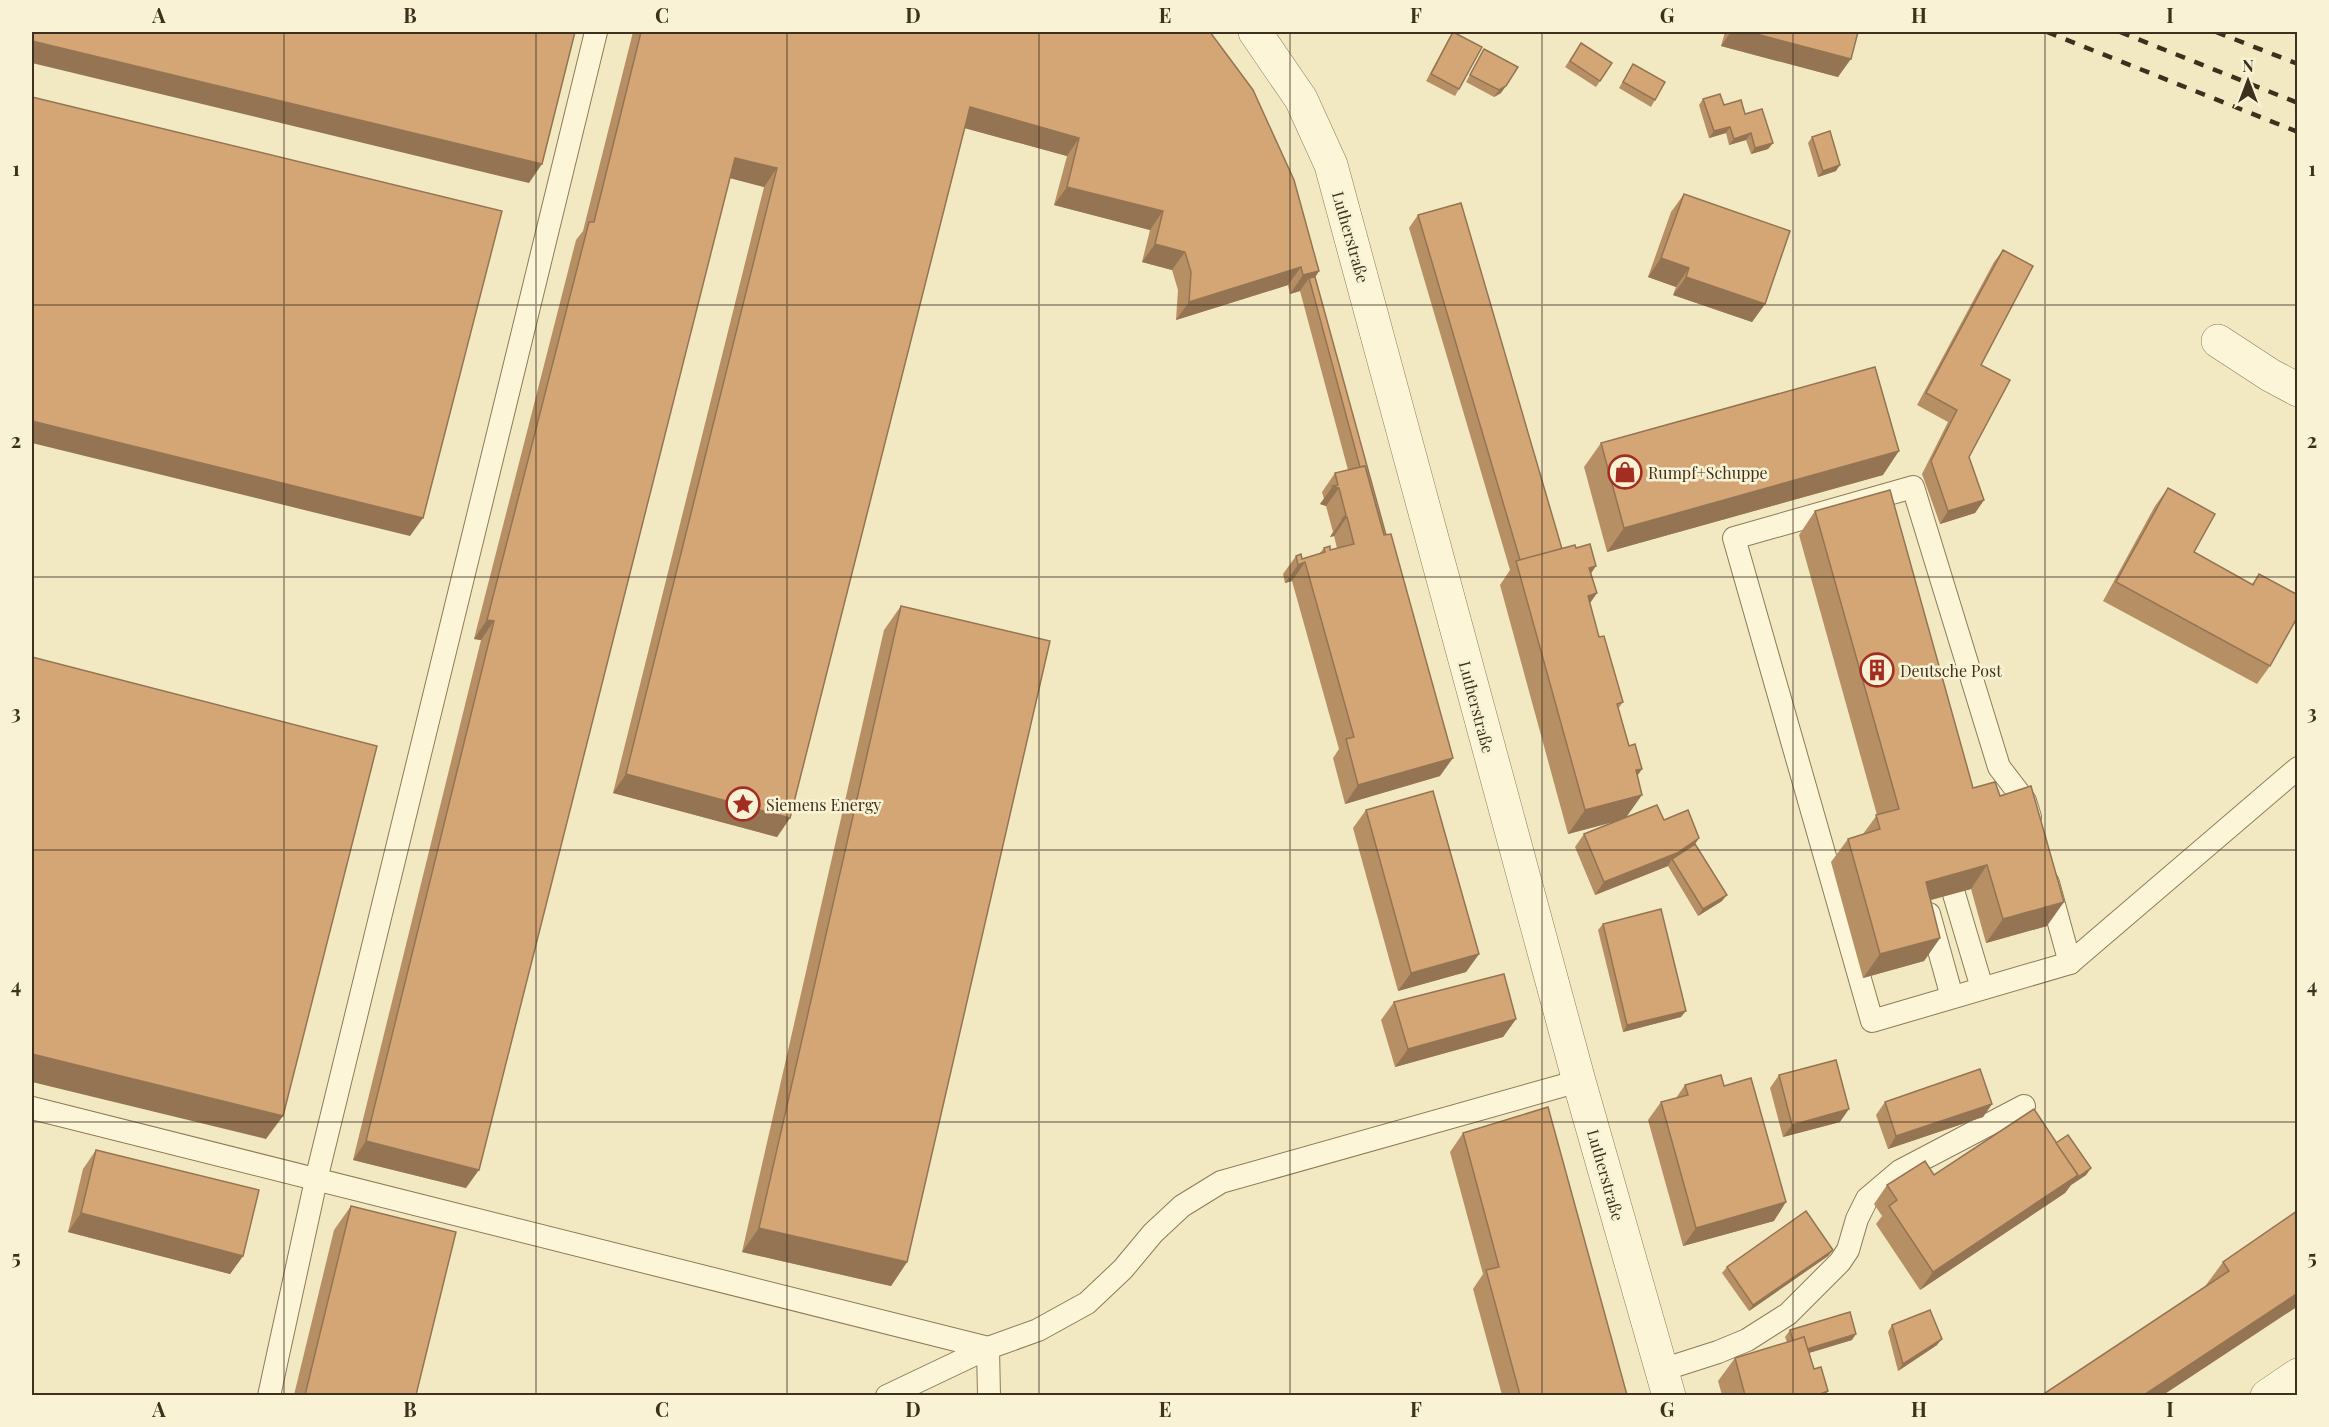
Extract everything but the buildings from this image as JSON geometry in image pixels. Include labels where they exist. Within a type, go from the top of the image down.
[{"type":"street","name":"Lutherstraße","points":[[1255,32],[1301,99],[1331,165],[1579,1081],[1665,1382]]},
{"type":"street","points":[[2218,341],[2270,375],[2298,390]]},
{"type":"street","points":[[2266,1395],[2298,1375]]},
{"type":"lane","points":[[269,1395],[316,1180],[596,32]]},
{"type":"lane","points":[[2035,836],[2025,801],[1999,767],[1913,487],[1734,538],[1872,1021],[2070,963],[2298,768]]},
{"type":"lane","points":[[2042,859],[2070,963]]},
{"type":"lane","points":[[1954,894],[1982,988]]},
{"type":"lane","points":[[1926,901],[1952,997]]},
{"type":"lane","points":[[887,1395],[988,1348],[1038,1330],[1088,1303],[1123,1269],[1153,1233],[1182,1206],[1221,1182],[1579,1081]]},
{"type":"lane","points":[[1665,1382],[1718,1352],[1747,1340],[1788,1314],[1840,1262],[1848,1250],[1857,1219],[1867,1199],[1900,1171],[2024,1106]]},
{"type":"lane","points":[[32,1108],[988,1348]]},
{"type":"lane","points":[[988,1348],[989,1395]]},
{"type":"railway","points":[[2047,32],[2298,132]]},
{"type":"railway","points":[[2120,32],[2298,103]]},
{"type":"railway","points":[[2216,32],[2298,64]]},
{"type":"place","name":"Rumpf+Schuppe","points":[[1625,472]]},
{"type":"place","name":"Deutsche Post","points":[[1877,670]]},
{"type":"place","name":"Siemens Energy","points":[[743,804]]}]
